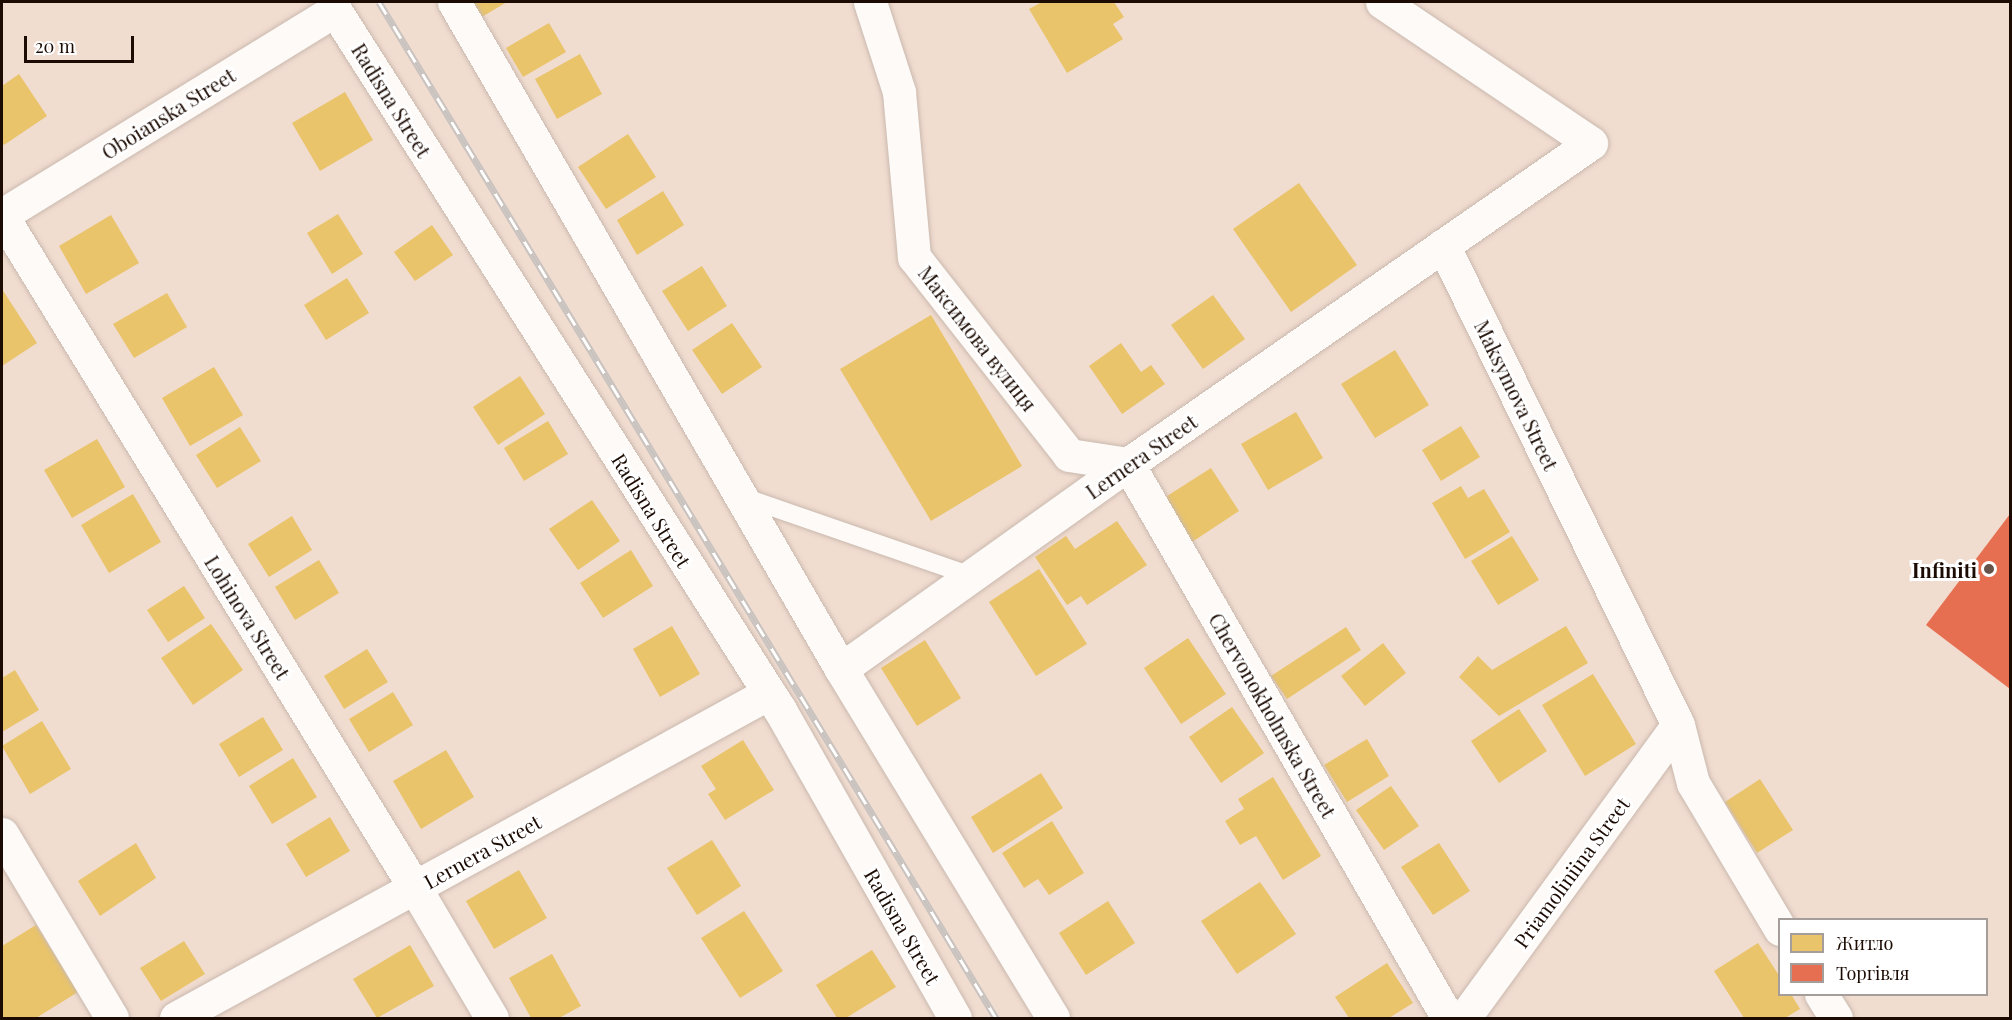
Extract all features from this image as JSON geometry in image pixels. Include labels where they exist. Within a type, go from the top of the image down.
[{"type":"street","points":[[454,2],[841,669],[1053,1018]]},
{"type":"street","name":"Максимова вулиця","points":[[870,2],[899,92],[914,257],[1069,455],[1128,464]]},
{"type":"street","points":[[1382,2],[1591,143],[1443,245]]},
{"type":"street","name":"Oboianska Street","points":[[2,216],[333,6]]},
{"type":"street","name":"Radisna Street","points":[[333,6],[774,702],[955,1018]]},
{"type":"street","name":"Lohinova Street","points":[[2,216],[415,888],[492,1018]]},
{"type":"street","name":"Lernera Street","points":[[841,669],[1128,464],[1443,245]]},
{"type":"street","name":"Maksymova Street","points":[[1443,245],[1678,725],[1693,783],[1778,927]]},
{"type":"street","name":"Chervonokholmska Street","points":[[1128,464],[1448,1018]]},
{"type":"street","name":"Lernera Street","points":[[176,1018],[415,888],[774,702]]},
{"type":"street","name":"Priamoliniina Street","points":[[1464,1018],[1678,725]]},
{"type":"street","points":[[2,834],[112,1018]]},
{"type":"street","points":[[1822,996],[1836,1018]]},
{"type":"lane","points":[[741,496],[971,576]]},
{"type":"building: Житло","points":[[470,2],[507,2],[480,18]]},
{"type":"building: Житло","points":[[1042,2],[1114,2],[1124,17],[1113,24],[1123,39],[1067,73],[1029,9]]},
{"type":"building: Житло","points":[[549,23],[566,52],[523,77],[506,48]]},
{"type":"building: Житло","points":[[580,54],[602,94],[557,119],[535,79]]},
{"type":"building: Житло","points":[[19,74],[47,116],[4,145],[2,142],[2,86]]},
{"type":"building: Житло","points":[[345,92],[373,140],[320,171],[292,123]]},
{"type":"building: Житло","points":[[628,134],[656,177],[606,209],[578,167]]},
{"type":"building: Житло","points":[[1299,183],[1357,265],[1291,312],[1233,229]]},
{"type":"building: Житло","points":[[663,191],[684,225],[637,255],[617,220]]},
{"type":"building: Житло","points":[[338,214],[363,254],[332,274],[307,233]]},
{"type":"building: Житло","points":[[111,215],[139,263],[86,294],[59,246]]},
{"type":"building: Житло","points":[[432,225],[453,255],[415,281],[394,252]]},
{"type":"building: Житло","points":[[702,266],[727,306],[688,331],[662,291]]},
{"type":"building: Житло","points":[[347,278],[369,313],[326,340],[304,305]]},
{"type":"building: Житло","points":[[2,289],[37,343],[2,366]]},
{"type":"building: Житло","points":[[167,293],[187,327],[134,358],[113,324]]},
{"type":"building: Житло","points":[[1213,295],[1245,339],[1203,369],[1171,325]]},
{"type":"building: Житло","points":[[931,315],[1022,466],[931,521],[840,369]]},
{"type":"building: Житло","points":[[732,323],[762,367],[722,394],[692,350]]},
{"type":"building: Житло","points":[[1121,343],[1141,372],[1151,365],[1165,384],[1122,414],[1089,366]]},
{"type":"building: Житло","points":[[1395,350],[1429,405],[1375,438],[1341,384]]},
{"type":"building: Житло","points":[[214,367],[243,415],[190,446],[162,398]]},
{"type":"building: Житло","points":[[520,376],[545,414],[498,445],[473,407]]},
{"type":"building: Житло","points":[[1296,412],[1323,458],[1268,490],[1241,444]]},
{"type":"building: Житло","points":[[548,421],[568,454],[524,481],[504,448]]},
{"type":"building: Житло","points":[[1461,426],[1480,457],[1441,481],[1422,450]]},
{"type":"building: Житло","points":[[240,427],[261,461],[217,488],[196,455]]},
{"type":"building: Житло","points":[[97,439],[125,487],[72,518],[44,470]]},
{"type":"building: Житло","points":[[1211,468],[1239,511],[1192,542],[1164,498]]},
{"type":"building: Житло","points":[[1461,486],[1468,498],[1484,489],[1510,532],[1465,559],[1432,503]]},
{"type":"building: Житло","points":[[133,494],[161,542],[109,573],[81,525]]},
{"type":"building: Житло","points":[[592,500],[620,541],[578,570],[549,529]]},
{"type":"building: Житло","points":[[292,516],[312,550],[269,577],[248,544]]},
{"type":"building: Житло","points":[[1117,521],[1147,565],[1087,605],[1081,596],[1067,605],[1035,557],[1066,536],[1075,549]]},
{"type":"building: Житло","points":[[1512,536],[1539,580],[1498,605],[1471,561]]},
{"type":"building: Житло","points":[[631,550],[653,586],[603,618],[580,583]]},
{"type":"building: Житло","points":[[319,560],[339,593],[295,620],[275,587]]},
{"type":"building: Житло","points":[[1039,569],[1087,644],[1036,676],[989,602]]},
{"type":"building: Житло","points":[[184,586],[205,618],[168,642],[147,610]]},
{"type":"building: Житло","points":[[211,624],[243,670],[193,705],[161,658]]},
{"type":"building: Житло","points":[[672,626],[700,674],[660,697],[633,649]]},
{"type":"building: Житло","points":[[1566,626],[1588,663],[1499,716],[1459,677],[1478,656],[1492,670]]},
{"type":"building: Житло","points":[[1346,627],[1361,650],[1287,699],[1271,676]]},
{"type":"building: Житло","points":[[1188,638],[1226,694],[1181,724],[1144,668]]},
{"type":"building: Житло","points":[[925,640],[961,698],[917,726],[881,668]]},
{"type":"building: Житло","points":[[1383,643],[1406,673],[1365,706],[1341,676]]},
{"type":"building: Житло","points":[[367,649],[388,682],[344,709],[324,676]]},
{"type":"building: Житло","points":[[15,670],[39,710],[2,732],[2,678]]},
{"type":"building: Житло","points":[[1593,674],[1636,744],[1585,776],[1542,705]]},
{"type":"building: Житло","points":[[393,692],[413,725],[369,752],[349,719]]},
{"type":"building: Житло","points":[[1232,707],[1264,753],[1221,783],[1189,737]]},
{"type":"building: Житло","points":[[1519,709],[1547,751],[1499,783],[1471,741]]},
{"type":"building: Житло","points":[[263,717],[283,750],[239,777],[219,744]]},
{"type":"building: Житло","points":[[42,721],[71,769],[30,794],[2,746]]},
{"type":"building: Житло","points":[[1367,739],[1389,776],[1347,802],[1324,765]]},
{"type":"building: Житло","points":[[743,740],[774,790],[725,820],[708,794],[716,789],[701,766]]},
{"type":"building: Житло","points":[[446,750],[474,797],[421,829],[393,781]]},
{"type":"building: Житло","points":[[293,758],[317,797],[272,824],[249,786]]},
{"type":"building: Житло","points":[[1041,773],[1063,808],[993,853],[971,817]]},
{"type":"building: Житло","points":[[1273,777],[1321,856],[1283,880],[1256,836],[1240,845],[1225,821],[1244,809],[1238,799]]},
{"type":"building: Житло","points":[[1760,779],[1793,830],[1757,853],[1725,802]]},
{"type":"building: Житло","points":[[1391,786],[1419,826],[1384,850],[1356,810]]},
{"type":"building: Житло","points":[[330,817],[350,851],[306,877],[286,844]]},
{"type":"building: Житло","points":[[1052,821],[1084,873],[1049,895],[1038,879],[1024,888],[1002,853]]},
{"type":"building: Житло","points":[[712,840],[741,886],[697,915],[667,868]]},
{"type":"building: Житло","points":[[136,843],[156,878],[100,916],[78,881]]},
{"type":"building: Житло","points":[[1439,843],[1470,891],[1433,915],[1401,867]]},
{"type":"building: Житло","points":[[519,870],[547,918],[494,949],[466,901]]},
{"type":"building: Житло","points":[[1260,882],[1296,934],[1237,974],[1201,921]]},
{"type":"building: Житло","points":[[1108,901],[1135,943],[1086,975],[1059,933]]},
{"type":"building: Житло","points":[[744,911],[783,971],[740,998],[701,938]]},
{"type":"building: Житло","points":[[36,925],[78,992],[36,1018],[2,1018],[2,946]]},
{"type":"building: Житло","points":[[184,941],[205,974],[161,1001],[140,968]]},
{"type":"building: Житло","points":[[1758,943],[1778,974],[1778,996],[1792,996],[1800,1009],[1785,1018],[1744,1018],[1714,971]]},
{"type":"building: Житло","points":[[410,945],[434,986],[377,1018],[353,979]]},
{"type":"building: Житло","points":[[872,950],[896,987],[846,1018],[837,1018],[816,985]]},
{"type":"building: Житло","points":[[552,954],[581,1006],[559,1018],[531,1018],[509,978]]},
{"type":"building: Житло","points":[[1387,963],[1413,1003],[1389,1018],[1349,1018],[1335,997]]},
{"type":"building: Торгівля","name":"Infiniti","points":[[2010,514],[2010,689],[1926,625]]},
{"type":"railway","points":[[379,2],[996,1018]]},
{"type":"place","name":"Infiniti","points":[[1989,569]]}]
